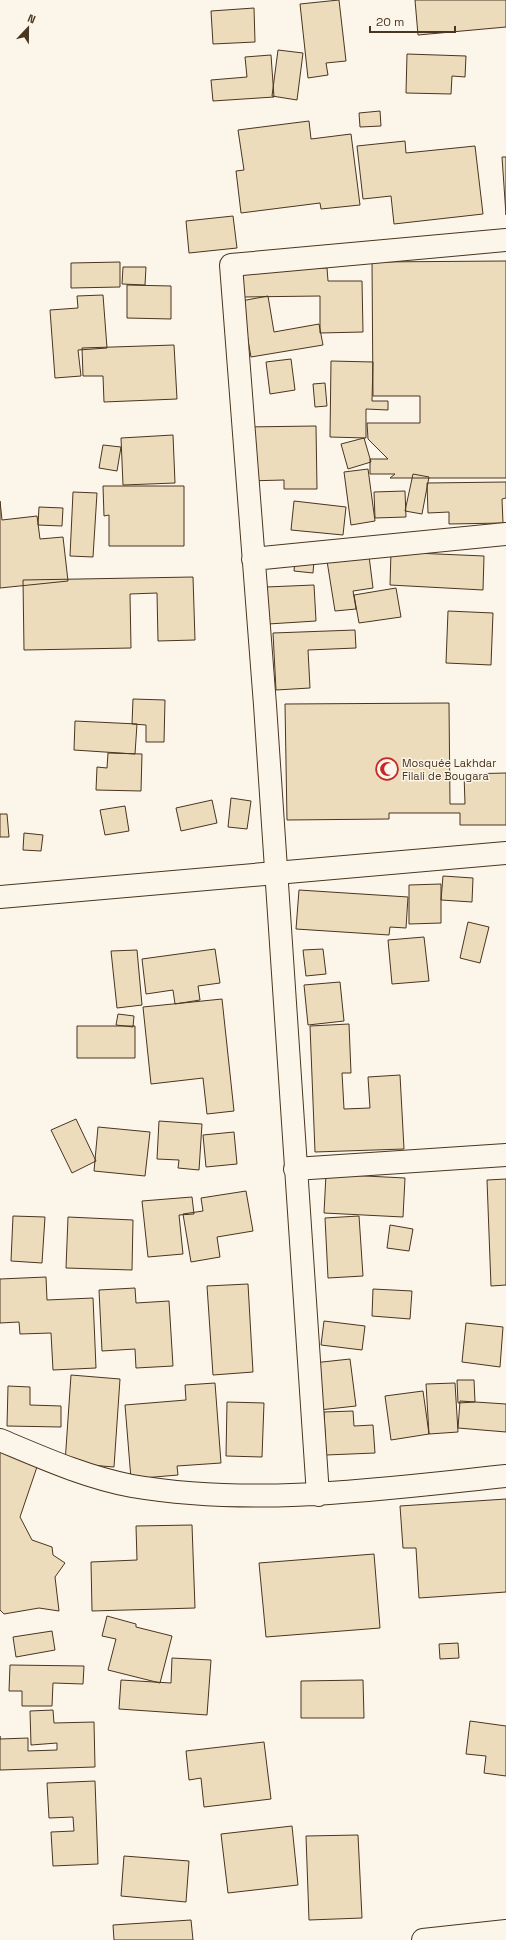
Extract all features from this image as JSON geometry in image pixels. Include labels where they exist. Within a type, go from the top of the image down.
[{"type":"street","points":[[318,1495],[276,873],[232,265],[506,240]]},
{"type":"street","points":[[253,559],[506,534]]},
{"type":"street","points":[[0,897],[506,853]]},
{"type":"street","points":[[295,1169],[506,1155]]},
{"type":"street","points":[[0,1440],[81,1473],[131,1486],[202,1494],[318,1495],[506,1476]]},
{"type":"street","points":[[423,1940],[506,1931]]},
{"type":"building","points":[[339,0],[346,61],[326,63],[328,75],[308,78],[300,4]]},
{"type":"building","points":[[415,0],[506,0],[506,27],[418,35]]},
{"type":"building","points":[[254,8],[255,42],[213,44],[211,11]]},
{"type":"building","points":[[278,50],[303,53],[297,100],[272,96]]},
{"type":"building","points":[[407,54],[466,56],[465,77],[452,76],[451,94],[406,93]]},
{"type":"building","points":[[271,55],[274,97],[213,101],[211,80],[247,77],[245,57]]},
{"type":"building","points":[[380,111],[381,126],[360,127],[359,113]]},
{"type":"building","points":[[309,121],[311,139],[351,134],[360,205],[321,209],[320,203],[241,213],[236,171],[244,170],[238,130]]},
{"type":"building","points":[[405,141],[406,153],[475,146],[483,214],[394,224],[391,196],[363,199],[357,146]]},
{"type":"building","points":[[502,157],[506,157],[506,215]]},
{"type":"building","points":[[233,216],[237,248],[189,253],[186,221]]},
{"type":"building","points":[[506,261],[506,478],[390,478],[395,474],[370,474],[370,459],[388,459],[368,439],[367,423],[420,423],[420,396],[373,396],[372,262]]},
{"type":"building","points":[[120,262],[120,287],[71,288],[71,263]]},
{"type":"building","points":[[123,267],[146,267],[145,285],[122,284]]},
{"type":"building","points":[[327,268],[328,281],[362,281],[363,332],[320,333],[320,296],[242,297],[242,269]]},
{"type":"building","points":[[127,285],[171,286],[171,319],[127,318]]},
{"type":"building","points":[[103,295],[107,348],[78,350],[81,376],[55,378],[50,310],[78,308],[77,296]]},
{"type":"building","points":[[268,296],[274,332],[319,324],[323,345],[251,357],[241,301]]},
{"type":"building","points":[[174,345],[177,399],[104,402],[103,376],[83,376],[82,348]]},
{"type":"building","points":[[291,359],[295,390],[270,394],[266,362]]},
{"type":"building","points":[[331,361],[373,362],[372,401],[388,401],[388,410],[366,409],[366,438],[330,437]]},
{"type":"building","points":[[325,383],[327,406],[315,407],[313,384]]},
{"type":"building","points":[[316,426],[317,489],[284,489],[284,480],[246,481],[245,427]]},
{"type":"building","points":[[173,435],[175,483],[123,485],[121,438]]},
{"type":"building","points":[[364,438],[371,462],[348,469],[341,444]]},
{"type":"building","points":[[103,445],[121,447],[117,471],[99,468]]},
{"type":"building","points":[[368,469],[375,521],[351,525],[344,472]]},
{"type":"building","points":[[413,474],[429,477],[422,514],[405,511]]},
{"type":"building","points":[[506,482],[506,498],[502,499],[503,523],[449,524],[449,512],[428,513],[427,483]]},
{"type":"building","points":[[103,486],[184,486],[184,546],[109,546],[109,515],[104,516]]},
{"type":"building","points":[[405,491],[406,517],[375,518],[374,492]]},
{"type":"building","points":[[73,492],[97,493],[93,557],[70,556]]},
{"type":"building","points":[[0,501],[2,520],[37,516],[40,539],[63,537],[68,581],[0,588]]},
{"type":"building","points":[[294,501],[346,507],[343,535],[291,530]]},
{"type":"building","points":[[39,507],[63,508],[62,526],[38,525]]},
{"type":"building","points":[[391,552],[484,556],[483,590],[390,585]]},
{"type":"building","points":[[369,556],[373,588],[353,591],[356,609],[335,611],[327,561]]},
{"type":"building","points":[[295,560],[314,561],[313,573],[294,571]]},
{"type":"building","points":[[193,577],[195,640],[158,641],[157,593],[130,594],[131,648],[24,650],[23,580]]},
{"type":"building","points":[[314,585],[316,621],[268,624],[266,587]]},
{"type":"building","points":[[396,588],[401,617],[359,623],[354,595]]},
{"type":"building","points":[[448,611],[493,613],[491,665],[446,663]]},
{"type":"building","points":[[355,630],[356,648],[308,650],[310,688],[276,690],[273,633]]},
{"type":"building","points":[[133,699],[165,700],[164,742],[146,742],[146,725],[132,724]]},
{"type":"building","points":[[449,703],[450,804],[465,804],[464,774],[506,773],[506,825],[460,825],[460,813],[389,813],[389,819],[287,820],[285,704]]},
{"type":"building","points":[[75,721],[137,724],[135,754],[74,750]]},
{"type":"building","points":[[108,753],[142,754],[141,791],[96,790],[97,767],[107,768]]},
{"type":"building","points":[[231,798],[251,801],[247,829],[228,827]]},
{"type":"building","points":[[212,800],[217,823],[181,831],[176,808]]},
{"type":"building","points":[[125,806],[129,831],[105,835],[100,810]]},
{"type":"building","points":[[0,814],[7,814],[9,837],[0,837]]},
{"type":"building","points":[[24,833],[43,835],[41,851],[23,850]]},
{"type":"building","points":[[443,876],[473,878],[472,902],[441,900]]},
{"type":"building","points":[[441,884],[441,923],[409,924],[409,885]]},
{"type":"building","points":[[299,890],[408,897],[406,928],[390,927],[389,935],[296,929]]},
{"type":"building","points":[[468,922],[489,927],[480,963],[460,958]]},
{"type":"building","points":[[424,937],[429,981],[392,984],[388,940]]},
{"type":"building","points":[[215,949],[220,983],[198,986],[200,1000],[175,1004],[173,990],[146,994],[142,959]]},
{"type":"building","points":[[323,949],[326,974],[306,976],[303,950]]},
{"type":"building","points":[[137,950],[142,1005],[117,1008],[111,951]]},
{"type":"building","points":[[340,982],[344,1021],[308,1025],[304,985]]},
{"type":"building","points":[[222,999],[234,1111],[207,1114],[203,1078],[151,1084],[143,1007]]},
{"type":"building","points":[[118,1014],[134,1016],[133,1027],[116,1025]]},
{"type":"building","points":[[349,1024],[351,1073],[342,1073],[344,1109],[370,1108],[368,1077],[400,1075],[404,1149],[315,1152],[310,1026]]},
{"type":"building","points":[[77,1026],[135,1026],[135,1058],[77,1058]]},
{"type":"building","points":[[76,1119],[96,1161],[72,1173],[51,1130]]},
{"type":"building","points":[[159,1121],[202,1124],[199,1170],[178,1168],[179,1160],[157,1159]]},
{"type":"building","points":[[98,1127],[150,1132],[145,1176],[94,1171]]},
{"type":"building","points":[[234,1132],[237,1164],[206,1167],[203,1135]]},
{"type":"building","points":[[326,1174],[405,1178],[403,1217],[324,1213]]},
{"type":"building","points":[[506,1179],[506,1285],[491,1286],[487,1180]]},
{"type":"building","points":[[246,1191],[253,1231],[217,1237],[220,1257],[191,1262],[183,1214],[203,1211],[201,1198]]},
{"type":"building","points":[[192,1197],[194,1214],[179,1215],[183,1254],[148,1257],[142,1201]]},
{"type":"building","points":[[13,1216],[45,1217],[42,1263],[11,1261]]},
{"type":"building","points":[[359,1216],[363,1276],[328,1278],[325,1218]]},
{"type":"building","points":[[68,1217],[133,1220],[132,1270],[66,1268]]},
{"type":"building","points":[[390,1225],[413,1229],[409,1251],[387,1248]]},
{"type":"building","points":[[46,1277],[47,1300],[93,1298],[96,1368],[53,1370],[51,1333],[20,1334],[19,1322],[0,1323],[0,1279]]},
{"type":"building","points":[[248,1284],[253,1372],[213,1375],[207,1286]]},
{"type":"building","points":[[135,1288],[136,1303],[169,1301],[173,1366],[136,1368],[135,1349],[102,1351],[99,1290]]},
{"type":"building","points":[[373,1289],[412,1291],[410,1319],[372,1316]]},
{"type":"building","points":[[324,1321],[365,1326],[362,1350],[321,1345]]},
{"type":"building","points":[[466,1323],[503,1327],[500,1367],[462,1362]]},
{"type":"building","points":[[350,1359],[356,1406],[319,1410],[313,1363]]},
{"type":"building","points":[[71,1375],[120,1379],[114,1467],[65,1463]]},
{"type":"building","points":[[457,1380],[474,1380],[475,1402],[458,1403]]},
{"type":"building","points":[[215,1383],[221,1463],[177,1466],[178,1475],[131,1479],[125,1405],[186,1400],[185,1385]]},
{"type":"building","points":[[455,1383],[458,1432],[429,1434],[426,1384]]},
{"type":"building","points":[[8,1386],[30,1387],[30,1405],[61,1406],[61,1427],[7,1426]]},
{"type":"building","points":[[423,1391],[429,1434],[391,1440],[385,1396]]},
{"type":"building","points":[[460,1401],[506,1404],[506,1432],[458,1428]]},
{"type":"building","points":[[227,1402],[264,1403],[262,1457],[226,1456]]},
{"type":"building","points":[[353,1411],[354,1426],[373,1425],[375,1453],[326,1455],[324,1412]]},
{"type":"building","points":[[0,1447],[39,1461],[20,1517],[32,1540],[52,1547],[53,1555],[65,1563],[55,1577],[59,1611],[39,1608],[4,1614],[0,1610]]},
{"type":"building","points":[[506,1499],[506,1592],[419,1598],[416,1548],[403,1548],[400,1506]]},
{"type":"building","points":[[192,1525],[195,1608],[92,1611],[91,1562],[137,1560],[136,1526]]},
{"type":"building","points":[[374,1554],[380,1628],[266,1637],[259,1563]]},
{"type":"building","points":[[107,1616],[136,1624],[136,1627],[172,1636],[160,1683],[108,1670],[116,1639],[102,1636]]},
{"type":"building","points":[[52,1631],[55,1650],[16,1657],[13,1637]]},
{"type":"building","points":[[458,1643],[459,1658],[440,1659],[439,1644]]},
{"type":"building","points":[[172,1658],[211,1660],[207,1715],[119,1709],[121,1680],[171,1683]]},
{"type":"building","points":[[10,1665],[84,1666],[83,1684],[53,1683],[52,1706],[22,1706],[22,1691],[9,1691]]},
{"type":"building","points":[[363,1680],[364,1718],[301,1718],[301,1681]]},
{"type":"building","points":[[53,1710],[54,1723],[94,1722],[95,1767],[0,1770],[0,1739],[28,1738],[28,1751],[57,1750],[57,1743],[31,1745],[30,1711]]},
{"type":"building","points":[[470,1721],[506,1726],[506,1776],[484,1773],[486,1756],[466,1754]]},
{"type":"building","points":[[264,1742],[271,1799],[204,1807],[201,1778],[189,1780],[186,1751]]},
{"type":"building","points":[[95,1781],[98,1864],[53,1866],[51,1832],[74,1831],[73,1817],[49,1818],[47,1783]]},
{"type":"building","points":[[292,1826],[298,1885],[228,1893],[221,1834]]},
{"type":"building","points":[[358,1835],[362,1918],[309,1920],[306,1836]]},
{"type":"building","points":[[124,1856],[189,1861],[186,1902],[121,1896]]},
{"type":"building","points":[[191,1920],[193,1940],[114,1940],[113,1925]]},
{"type":"place","name":"Mosquée Lakhdar Filali de Bougara","points":[[387,769]]}]
